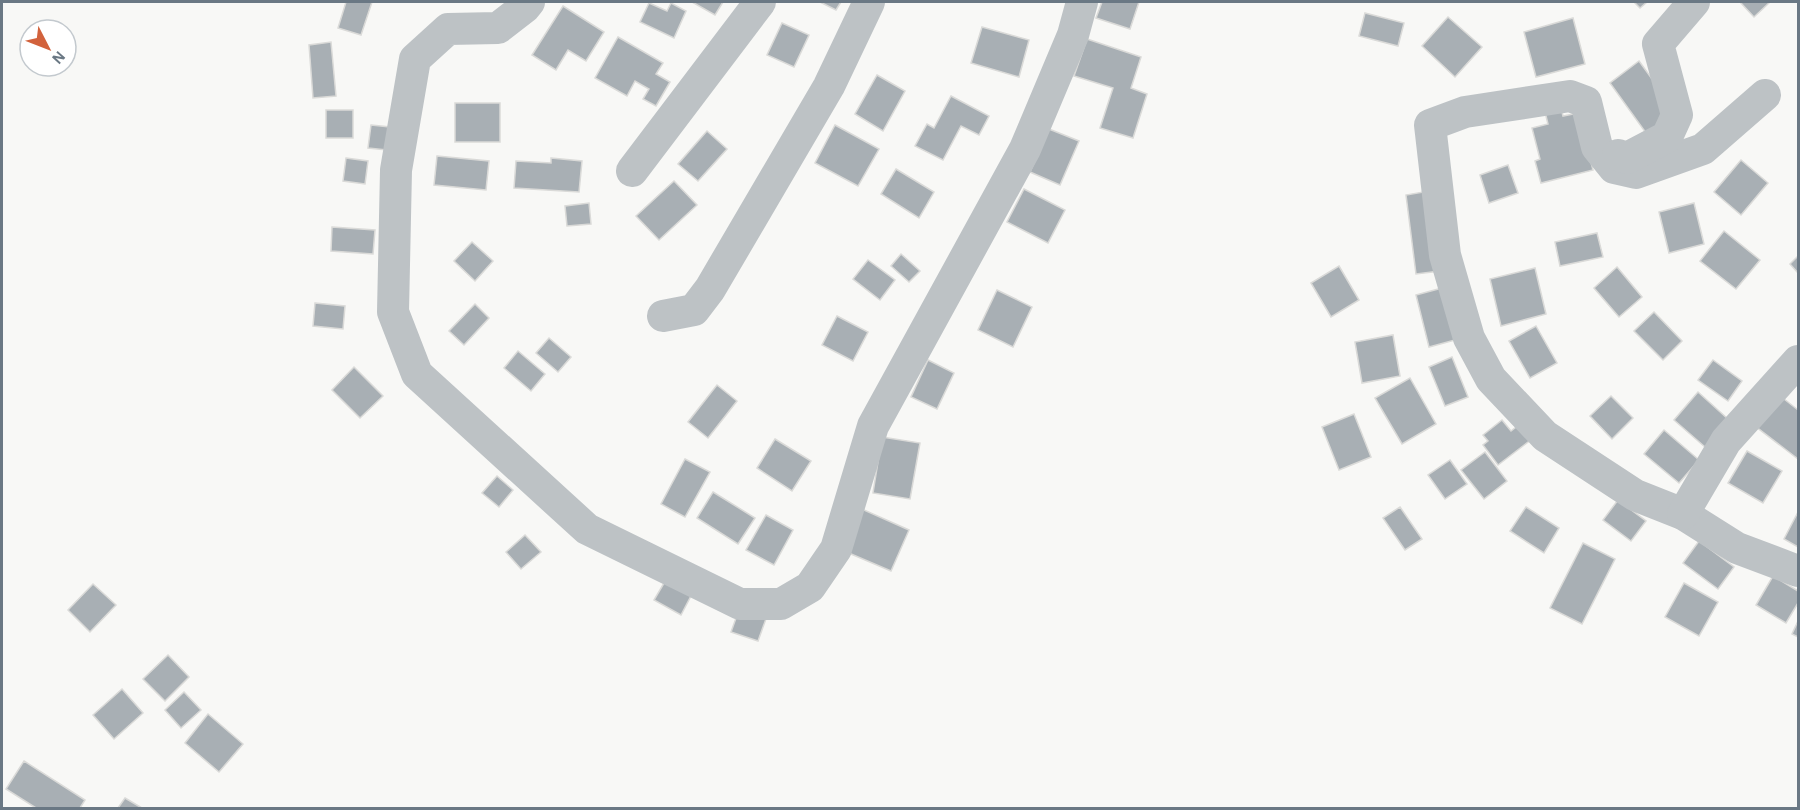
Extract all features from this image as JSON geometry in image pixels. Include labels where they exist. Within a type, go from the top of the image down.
[{"type":"street","points":[[529,2],[498,28],[448,29],[415,59],[396,170],[393,312],[417,374],[587,529],[740,604],[781,604],[810,587],[836,549],[873,426],[1024,149],[1073,35],[1082,2]]},
{"type":"street","points":[[632,171],[760,2]]},
{"type":"street","points":[[663,316],[694,310],[710,290],[829,86],[869,2]]},
{"type":"street","points":[[1597,147],[1627,158],[1667,136],[1677,115],[1658,44],[1694,2]]},
{"type":"street","points":[[1765,95],[1703,148],[1636,173],[1614,168],[1597,147],[1586,102],[1570,96],[1465,112],[1430,125],[1445,255],[1469,338],[1491,379],[1545,436],[1635,495],[1683,514],[1737,548],[1798,571]]},
{"type":"street","points":[[1683,514],[1726,441],[1798,361]]},
{"type":"building","points":[[346,2],[372,2],[361,35],[338,28]]},
{"type":"building","points":[[692,2],[723,2],[715,15]]},
{"type":"building","points":[[820,2],[841,2],[836,10]]},
{"type":"building","points":[[1102,2],[1139,2],[1130,29],[1096,18]]},
{"type":"building","points":[[1634,2],[1647,2],[1640,8]]},
{"type":"building","points":[[1740,2],[1770,2],[1754,17]]},
{"type":"building","points":[[649,3],[667,11],[671,3],[686,11],[674,38],[640,22]]},
{"type":"building","points":[[563,6],[604,32],[586,61],[568,50],[556,70],[532,55]]},
{"type":"building","points":[[1365,13],[1404,23],[1398,46],[1359,36]]},
{"type":"building","points":[[1448,17],[1482,47],[1455,77],[1422,46]]},
{"type":"building","points":[[1573,18],[1585,64],[1536,77],[1524,32]]},
{"type":"building","points":[[782,23],[809,35],[794,67],[767,55]]},
{"type":"building","points":[[982,27],[1029,40],[1019,77],[971,63]]},
{"type":"building","points":[[618,37],[663,63],[656,74],[670,82],[656,106],[643,99],[649,89],[635,81],[627,96],[595,78]]},
{"type":"building","points":[[1087,39],[1141,57],[1131,88],[1147,94],[1133,138],[1100,128],[1113,88],[1074,76]]},
{"type":"building","points":[[331,42],[336,96],[313,98],[309,45]]},
{"type":"building","points":[[1639,61],[1676,112],[1646,133],[1610,83]]},
{"type":"building","points":[[877,75],[905,91],[883,131],[855,114]]},
{"type":"building","points":[[951,96],[989,116],[979,135],[961,126],[943,160],[915,146],[927,124],[934,128]]},
{"type":"building","points":[[455,103],[500,103],[500,142],[455,142]]},
{"type":"building","points":[[1560,104],[1563,116],[1578,113],[1593,170],[1541,183],[1535,161],[1540,159],[1532,128],[1548,124],[1544,108]]},
{"type":"building","points":[[326,110],[353,110],[353,138],[326,138]]},
{"type":"building","points":[[371,125],[390,127],[387,150],[368,148]]},
{"type":"building","points":[[835,125],[879,149],[858,186],[815,163]]},
{"type":"building","points":[[1049,129],[1079,141],[1060,185],[1030,172]]},
{"type":"building","points":[[707,131],[727,149],[698,181],[678,164]]},
{"type":"building","points":[[437,156],[489,161],[486,190],[434,185]]},
{"type":"building","points":[[346,158],[368,161],[365,184],[343,181]]},
{"type":"building","points":[[551,158],[582,161],[579,192],[514,188],[516,161],[551,163]]},
{"type":"building","points":[[1741,160],[1768,183],[1741,215],[1714,192]]},
{"type":"building","points":[[1508,165],[1518,193],[1489,203],[1480,175]]},
{"type":"building","points":[[896,169],[934,192],[919,218],[881,194]]},
{"type":"building","points":[[674,181],[697,205],[659,240],[636,216]]},
{"type":"building","points":[[1024,189],[1065,210],[1048,243],[1007,222]]},
{"type":"building","points":[[1429,191],[1440,271],[1416,274],[1406,195]]},
{"type":"building","points":[[589,203],[591,224],[567,226],[565,206]]},
{"type":"building","points":[[1694,203],[1704,244],[1669,253],[1659,212]]},
{"type":"building","points":[[332,227],[375,230],[373,254],[331,251]]},
{"type":"building","points":[[1724,231],[1760,260],[1736,289],[1700,261]]},
{"type":"building","points":[[1597,233],[1603,257],[1560,266],[1555,242]]},
{"type":"building","points":[[472,242],[493,261],[475,281],[454,261]]},
{"type":"building","points":[[901,254],[920,271],[909,282],[891,266]]},
{"type":"building","points":[[1798,256],[1798,273],[1790,264]]},
{"type":"building","points":[[868,260],[895,280],[880,300],[853,279]]},
{"type":"building","points":[[1339,266],[1359,300],[1331,317],[1311,283]]},
{"type":"building","points":[[1617,267],[1642,297],[1619,317],[1594,288]]},
{"type":"building","points":[[1535,268],[1546,314],[1501,326],[1490,279]]},
{"type":"building","points":[[1442,288],[1455,340],[1429,347],[1416,295]]},
{"type":"building","points":[[997,290],[1032,307],[1013,347],[978,330]]},
{"type":"building","points":[[315,303],[345,306],[343,329],[313,326]]},
{"type":"building","points":[[475,304],[489,318],[464,345],[449,331]]},
{"type":"building","points":[[1654,312],[1682,341],[1663,360],[1634,331]]},
{"type":"building","points":[[837,316],[868,332],[853,361],[822,345]]},
{"type":"building","points":[[1536,326],[1557,363],[1530,378],[1509,341]]},
{"type":"building","points":[[1393,335],[1400,376],[1362,383],[1355,342]]},
{"type":"building","points":[[549,338],[571,357],[558,372],[536,353]]},
{"type":"building","points":[[518,351],[545,374],[531,391],[504,368]]},
{"type":"building","points":[[1452,357],[1468,397],[1445,406],[1429,367]]},
{"type":"building","points":[[928,360],[954,373],[937,409],[911,397]]},
{"type":"building","points":[[1713,360],[1742,381],[1728,401],[1698,380]]},
{"type":"building","points":[[354,367],[383,396],[360,418],[332,390]]},
{"type":"building","points":[[1410,378],[1436,424],[1402,444],[1375,398]]},
{"type":"building","points":[[717,385],[737,401],[708,438],[688,422]]},
{"type":"building","points":[[1698,392],[1729,420],[1705,447],[1674,420]]},
{"type":"building","points":[[1779,395],[1798,410],[1798,459],[1755,426]]},
{"type":"building","points":[[1611,396],[1633,418],[1612,439],[1590,416]]},
{"type":"building","points":[[1354,414],[1371,457],[1339,470],[1322,427]]},
{"type":"building","points":[[1502,420],[1511,431],[1520,424],[1532,439],[1498,465],[1483,445],[1488,441],[1483,435]]},
{"type":"building","points":[[1664,430],[1699,460],[1679,483],[1644,454]]},
{"type":"building","points":[[882,437],[920,443],[910,499],[873,493]]},
{"type":"building","points":[[775,439],[811,461],[792,491],[757,468]]},
{"type":"building","points":[[1747,451],[1782,471],[1763,503],[1728,483]]},
{"type":"building","points":[[1485,452],[1507,481],[1484,499],[1461,470]]},
{"type":"building","points":[[685,459],[710,472],[685,517],[661,504]]},
{"type":"building","points":[[1450,460],[1467,484],[1445,499],[1428,475]]},
{"type":"building","points":[[497,476],[513,490],[499,507],[482,493]]},
{"type":"building","points":[[713,492],[755,518],[738,544],[697,518]]},
{"type":"building","points":[[1618,500],[1646,521],[1631,541],[1603,520]]},
{"type":"building","points":[[855,506],[909,530],[891,571],[837,548]]},
{"type":"building","points":[[1400,507],[1422,539],[1405,550],[1383,518]]},
{"type":"building","points":[[1526,507],[1559,528],[1544,553],[1510,531]]},
{"type":"building","points":[[1798,512],[1798,547],[1784,539]]},
{"type":"building","points":[[766,515],[793,530],[774,565],[746,550]]},
{"type":"building","points":[[525,535],[541,552],[521,569],[506,552]]},
{"type":"building","points":[[1699,541],[1734,567],[1718,589],[1683,563]]},
{"type":"building","points":[[1583,543],[1615,559],[1582,624],[1550,608]]},
{"type":"building","points":[[1773,576],[1798,591],[1798,603],[1786,623],[1756,605]]},
{"type":"building","points":[[667,578],[693,592],[681,615],[654,600]]},
{"type":"building","points":[[1684,583],[1718,602],[1699,636],[1665,617]]},
{"type":"building","points":[[93,584],[116,605],[90,632],[68,610]]},
{"type":"building","points":[[740,607],[767,616],[758,641],[731,632]]},
{"type":"building","points":[[1798,621],[1798,637],[1792,634]]},
{"type":"building","points":[[168,655],[189,677],[165,701],[143,679]]},
{"type":"building","points":[[122,689],[143,713],[114,739],[93,715]]},
{"type":"building","points":[[184,692],[201,710],[181,728],[165,710]]},
{"type":"building","points":[[208,714],[243,744],[219,772],[185,743]]},
{"type":"building","points":[[24,761],[85,800],[80,808],[36,808],[6,789]]},
{"type":"building","points":[[125,798],[142,808],[118,808]]}]
